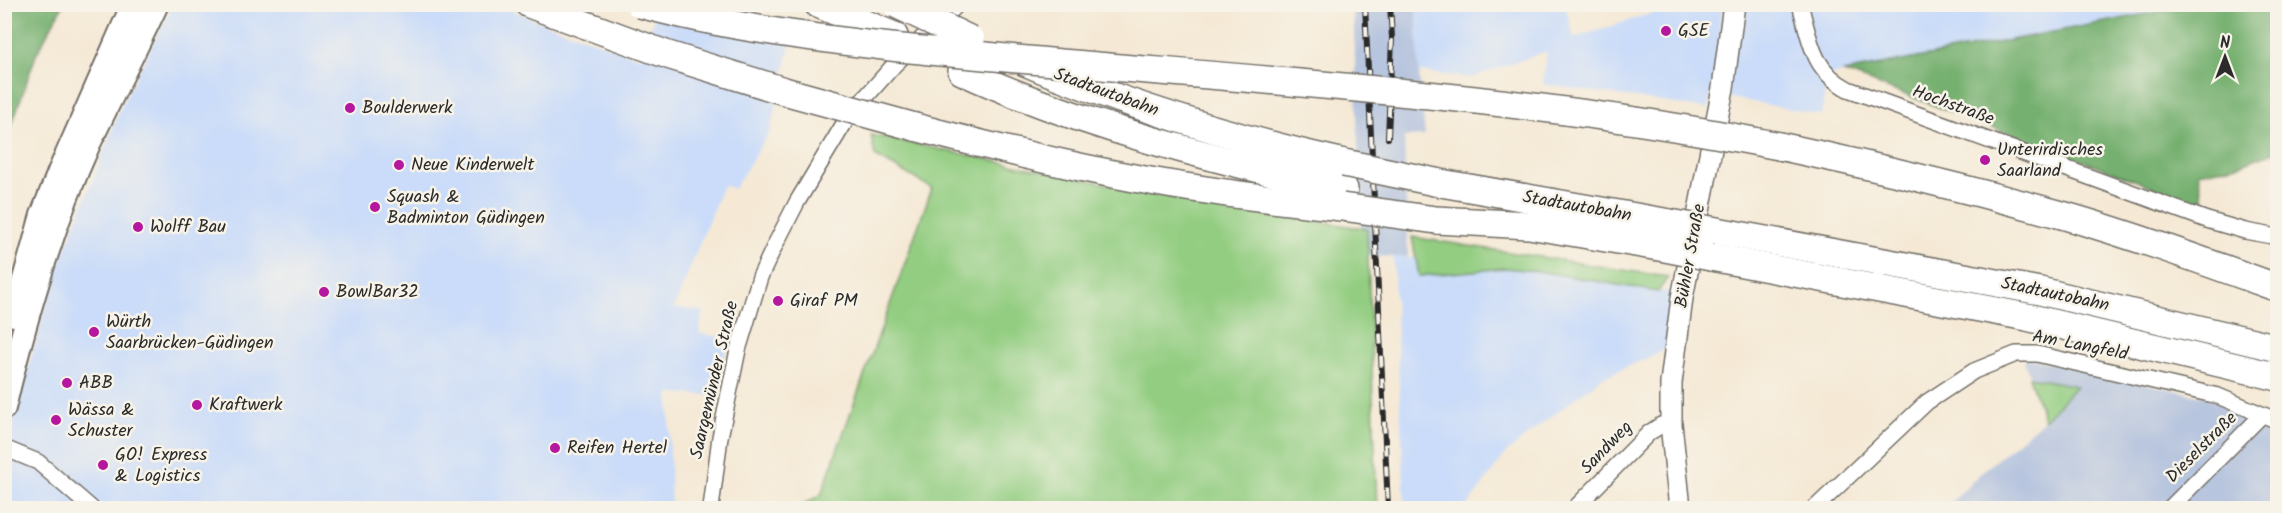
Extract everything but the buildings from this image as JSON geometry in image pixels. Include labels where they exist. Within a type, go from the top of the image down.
[{"type":"highway","points":[[528,4],[578,24],[726,74],[915,127],[1036,157],[1204,190],[1343,198]]},
{"type":"highway","points":[[640,4],[732,24],[868,45],[1430,95],[1626,120],[1779,146],[1949,185],[2063,216],[2145,241],[2277,288]]},
{"type":"highway","points":[[819,4],[894,36]]},
{"type":"highway","name":"Stadtautobahn","points":[[841,4],[894,36],[962,71],[1035,102],[1119,131],[1242,165],[1343,198],[1436,203],[1667,236]]},
{"type":"highway","name":"Stadtautobahn","points":[[896,4],[971,40],[1134,105],[1228,134],[1344,163],[1436,203],[1529,225],[1667,236],[1711,230],[2029,289],[2277,348]]},
{"type":"highway","points":[[923,4],[971,40]]},
{"type":"highway","points":[[1667,236],[1711,257],[2027,317],[2277,377]]},
{"type":"main road","points":[[4,348],[42,215],[133,4]]},
{"type":"main road","points":[[4,408],[47,253],[63,207],[89,144],[157,4]]},
{"type":"main road","name":"Bühler Straße","points":[[1680,508],[1671,424],[1671,383],[1682,298],[1723,88],[1734,4]]},
{"type":"street","name":"Saargemünder Straße","points":[[711,508],[718,449],[738,350],[760,277],[776,243],[797,202],[848,117],[894,65],[958,4]]},
{"type":"street","name":"Hochstraße","points":[[1800,4],[1818,63],[1827,76],[1848,89],[2207,220],[2277,237]]},
{"type":"street","name":"Am Langfeld","points":[[1815,508],[1927,402],[1974,371],[2016,354],[2037,354],[2204,393],[2230,401],[2277,421]]},
{"type":"street","name":"Dieselstraße","points":[[2170,508],[2262,415]]},
{"type":"street","name":"Sandweg","points":[[1575,508],[1649,433],[1662,425],[1671,424]]},
{"type":"street","points":[[4,448],[38,462],[91,508]]},
{"type":"shaded area","points":[[173,5],[499,5],[641,58],[654,17],[691,5],[796,21],[770,131],[734,189],[723,185],[674,308],[703,311],[699,333],[728,339],[717,395],[669,394],[671,508],[5,508],[12,425],[54,278],[123,102]]},
{"type":"shaded area","points":[[1353,5],[1416,5],[1425,136],[1404,137],[1408,257],[1362,256]]},
{"type":"shaded area","points":[[1416,5],[1565,5],[1574,38],[1678,5],[1722,5],[1719,46],[1708,109],[1543,84],[1547,51],[1471,78],[1419,72]]},
{"type":"shaded area","points":[[1734,5],[2198,5],[1828,76],[1821,115],[1721,96]]},
{"type":"shaded area","points":[[1393,256],[1544,272],[1658,292],[1687,288],[1680,343],[1600,379],[1506,453],[1466,508],[1405,508]]},
{"type":"shaded area","points":[[2023,357],[2207,397],[2277,433],[2277,508],[1945,508],[1985,469],[2044,420]]},
{"type":"green space","points":[[5,4],[63,5],[36,55],[5,144]]},
{"type":"green space","points":[[2198,4],[2278,5],[2277,151],[2239,165],[2198,173],[2204,206],[1844,72]]},
{"type":"green space","points":[[871,135],[1194,202],[1367,229],[1377,508],[797,508],[821,495],[932,188],[875,156]]},
{"type":"green space","points":[[1412,237],[1668,277],[1658,292],[1544,272],[1506,268],[1419,276]]},
{"type":"green space","points":[[2029,377],[2076,386],[2044,420]]},
{"type":"railway","points":[[1365,4],[1388,508]]},
{"type":"railway","points":[[1388,138],[1392,38],[1390,4]]},
{"type":"place","name":"GSE","points":[[1666,31]]},
{"type":"place","name":"Boulderwerk","points":[[350,108]]},
{"type":"place","name":"Unterirdisches Saarland","points":[[1985,160]]},
{"type":"place","name":"Neue Kinderwelt","points":[[399,165]]},
{"type":"place","name":"Squash & Badminton Güdingen","points":[[375,207]]},
{"type":"place","name":"Wolff Bau","points":[[138,227]]},
{"type":"place","name":"BowlBar32","points":[[324,292]]},
{"type":"place","name":"Giraf PM","points":[[778,301]]},
{"type":"place","name":"Würth Saarbrücken-Güdingen","points":[[94,332]]},
{"type":"place","name":"ABB","points":[[67,383]]},
{"type":"place","name":"Kraftwerk","points":[[197,405]]},
{"type":"place","name":"Wässa & Schuster","points":[[56,420]]},
{"type":"place","name":"Reifen Hertel","points":[[555,448]]},
{"type":"place","name":"GO! Express & Logistics","points":[[103,465]]}]
